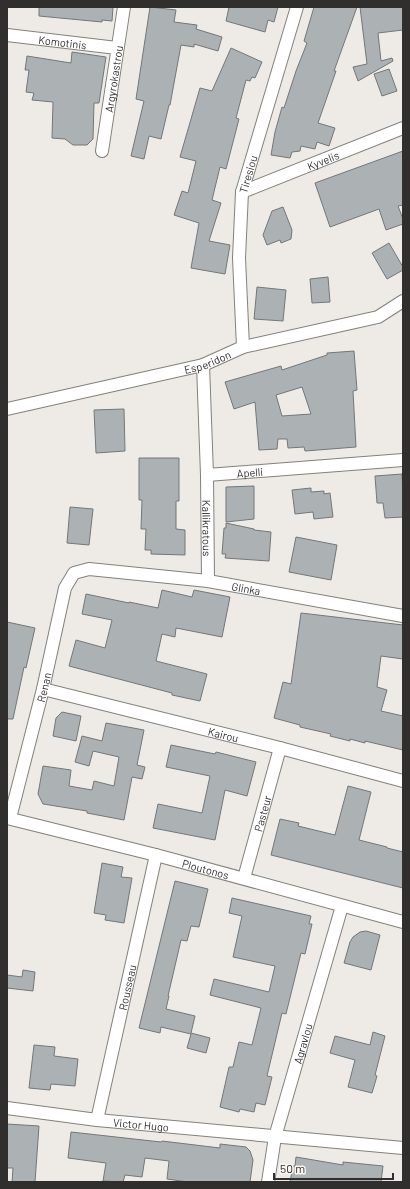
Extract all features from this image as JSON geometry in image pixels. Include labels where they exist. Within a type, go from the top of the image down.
[{"type":"street","name":"Argyrokastrou","points":[[102,151],[124,7]]},
{"type":"street","name":"Tiresiou","points":[[243,347],[239,258],[242,192],[297,7]]},
{"type":"street","name":"Komotinis","points":[[7,35],[117,48]]},
{"type":"street","name":"Kyvelis","points":[[242,192],[403,128]]},
{"type":"street","name":"Esperidon","points":[[7,409],[203,365],[243,347],[378,317],[403,301]]},
{"type":"street","points":[[203,365],[207,475]]},
{"type":"street","name":"Apelli","points":[[207,475],[403,460]]},
{"type":"street","name":"Kallikratous","points":[[207,475],[208,581]]},
{"type":"street","name":"Glinka","points":[[89,569],[208,581],[403,616]]},
{"type":"street","name":"Renan","points":[[9,818],[42,688],[65,588],[74,573],[89,569]]},
{"type":"street","name":"Kairou","points":[[42,688],[280,748],[403,781]]},
{"type":"street","name":"Pasteur","points":[[244,878],[280,748]]},
{"type":"street","name":"Ploutonos","points":[[9,818],[244,878],[403,922]]},
{"type":"street","name":"Rousseau","points":[[97,1120],[156,855]]},
{"type":"street","name":"Agravlou","points":[[268,1182],[275,1137],[342,906]]},
{"type":"street","name":"Victor Hugo","points":[[7,1108],[97,1120],[403,1148]]},
{"type":"building","points":[[39,7],[113,7],[112,21],[102,20],[102,22],[39,16]]},
{"type":"building","points":[[150,7],[176,10],[174,22],[197,25],[196,29],[222,37],[218,51],[194,44],[194,47],[181,45],[170,105],[161,139],[149,136],[144,159],[131,156],[144,101],[136,99]]},
{"type":"building","points":[[229,7],[278,7],[274,22],[268,20],[265,32],[226,21]]},
{"type":"building","points":[[314,7],[357,7],[334,71],[336,71],[318,123],[335,128],[329,146],[317,142],[315,149],[301,146],[300,151],[292,152],[290,158],[271,155],[275,132],[282,107],[284,108],[307,43],[304,41]]},
{"type":"building","points":[[360,7],[403,7],[403,30],[378,33],[381,61],[392,58],[393,61],[358,81],[353,67],[367,64]]},
{"type":"building","points":[[231,48],[262,62],[255,78],[252,77],[250,81],[246,80],[236,118],[239,119],[226,169],[220,167],[212,200],[221,203],[209,241],[230,245],[225,274],[191,268],[199,223],[174,215],[182,191],[188,193],[196,161],[180,157],[200,88],[212,91]]},
{"type":"building","points":[[72,52],[106,57],[99,103],[94,103],[93,139],[87,145],[73,145],[65,139],[52,138],[53,102],[32,100],[34,93],[26,92],[29,70],[25,70],[27,56],[71,63]]},
{"type":"building","points":[[389,69],[397,91],[382,96],[374,74]]},
{"type":"building","points":[[403,151],[403,205],[398,206],[403,219],[403,224],[386,230],[379,209],[330,227],[315,183]]},
{"type":"building","points":[[283,207],[292,230],[291,239],[281,243],[280,240],[267,245],[263,235],[272,211]]},
{"type":"building","points":[[389,243],[403,267],[403,270],[387,279],[372,253]]},
{"type":"building","points":[[328,277],[330,302],[312,303],[310,279]]},
{"type":"building","points":[[257,287],[286,290],[283,321],[254,319]]},
{"type":"building","points":[[354,351],[357,390],[353,391],[356,447],[305,451],[304,447],[288,448],[287,439],[278,439],[277,449],[259,450],[255,402],[234,409],[225,382],[281,366],[282,370],[327,355],[327,353]],"holes":[[[302,387],[311,414],[282,416],[276,395]]]},
{"type":"building","points":[[124,409],[125,451],[96,453],[94,410]]},
{"type":"building","points":[[139,458],[179,458],[179,501],[176,501],[176,529],[185,530],[185,555],[151,554],[151,550],[145,550],[146,529],[141,529],[142,500],[139,500]]},
{"type":"building","points":[[402,474],[403,517],[385,518],[383,503],[377,503],[375,476]]},
{"type":"building","points":[[254,486],[254,519],[226,522],[226,487]]},
{"type":"building","points":[[311,488],[311,492],[324,491],[324,494],[330,493],[333,517],[314,519],[313,512],[295,514],[292,490]]},
{"type":"building","points":[[70,507],[93,509],[89,545],[67,543]]},
{"type":"building","points":[[226,523],[254,530],[271,532],[269,561],[225,558],[226,554],[222,554],[224,528],[226,528]]},
{"type":"building","points":[[296,537],[337,545],[331,580],[289,572]]},
{"type":"building","points":[[162,590],[192,597],[194,590],[230,597],[222,637],[176,628],[175,637],[162,634],[156,661],[207,674],[200,701],[172,695],[172,693],[69,666],[76,640],[105,648],[112,620],[82,614],[86,594],[158,608]]},
{"type":"building","points":[[301,613],[403,625],[403,659],[381,656],[377,687],[387,690],[381,711],[403,716],[403,750],[365,741],[365,743],[350,739],[350,741],[274,718],[283,682],[291,684]]},
{"type":"building","points":[[7,622],[35,628],[26,668],[24,667],[13,719],[7,719]]},
{"type":"building","points":[[62,712],[81,716],[76,741],[53,736],[56,718]]},
{"type":"building","points":[[106,723],[144,730],[137,765],[145,767],[142,779],[132,777],[124,820],[87,813],[87,811],[43,804],[38,794],[43,766],[71,770],[69,786],[92,790],[94,781],[114,786],[119,757],[93,751],[89,766],[75,762],[82,736],[102,741]]},
{"type":"building","points":[[171,745],[215,754],[216,752],[256,762],[247,796],[225,790],[215,840],[153,828],[158,804],[202,813],[210,776],[166,767]]},
{"type":"building","points":[[348,786],[371,792],[359,840],[403,852],[403,888],[271,855],[280,819],[299,823],[298,826],[335,835]]},
{"type":"building","points":[[102,863],[123,867],[121,877],[132,878],[124,923],[105,920],[106,915],[94,913]]},
{"type":"building","points":[[175,881],[208,889],[199,927],[191,926],[187,941],[181,940],[166,1009],[195,1016],[191,1033],[210,1038],[206,1053],[187,1048],[191,1034],[161,1027],[160,1033],[139,1028]]},
{"type":"building","points":[[232,898],[311,916],[309,924],[312,924],[305,954],[301,953],[286,1014],[282,1013],[267,1076],[272,1077],[265,1105],[256,1103],[254,1112],[240,1109],[239,1112],[220,1107],[229,1067],[233,1067],[239,1042],[252,1045],[261,1008],[210,995],[214,979],[269,992],[275,966],[233,957],[242,916],[229,913]]},
{"type":"building","points":[[366,931],[380,935],[371,970],[344,963],[353,937],[360,932]]},
{"type":"building","points":[[23,970],[35,972],[33,991],[7,988],[7,975],[22,977]]},
{"type":"building","points":[[373,1032],[385,1036],[372,1093],[348,1087],[355,1060],[330,1053],[335,1036],[370,1045]]},
{"type":"building","points":[[34,1045],[55,1047],[54,1056],[78,1059],[75,1086],[51,1084],[50,1090],[29,1088]]},
{"type":"building","points":[[7,1124],[39,1126],[35,1182],[12,1182],[13,1168],[7,1168]]},
{"type":"building","points":[[71,1132],[220,1148],[220,1144],[246,1147],[250,1151],[253,1160],[250,1182],[188,1182],[167,1179],[169,1161],[145,1158],[142,1177],[125,1175],[123,1182],[103,1181],[106,1163],[68,1158]]},
{"type":"building","points":[[296,1157],[343,1165],[343,1162],[383,1166],[381,1182],[290,1182]]}]
